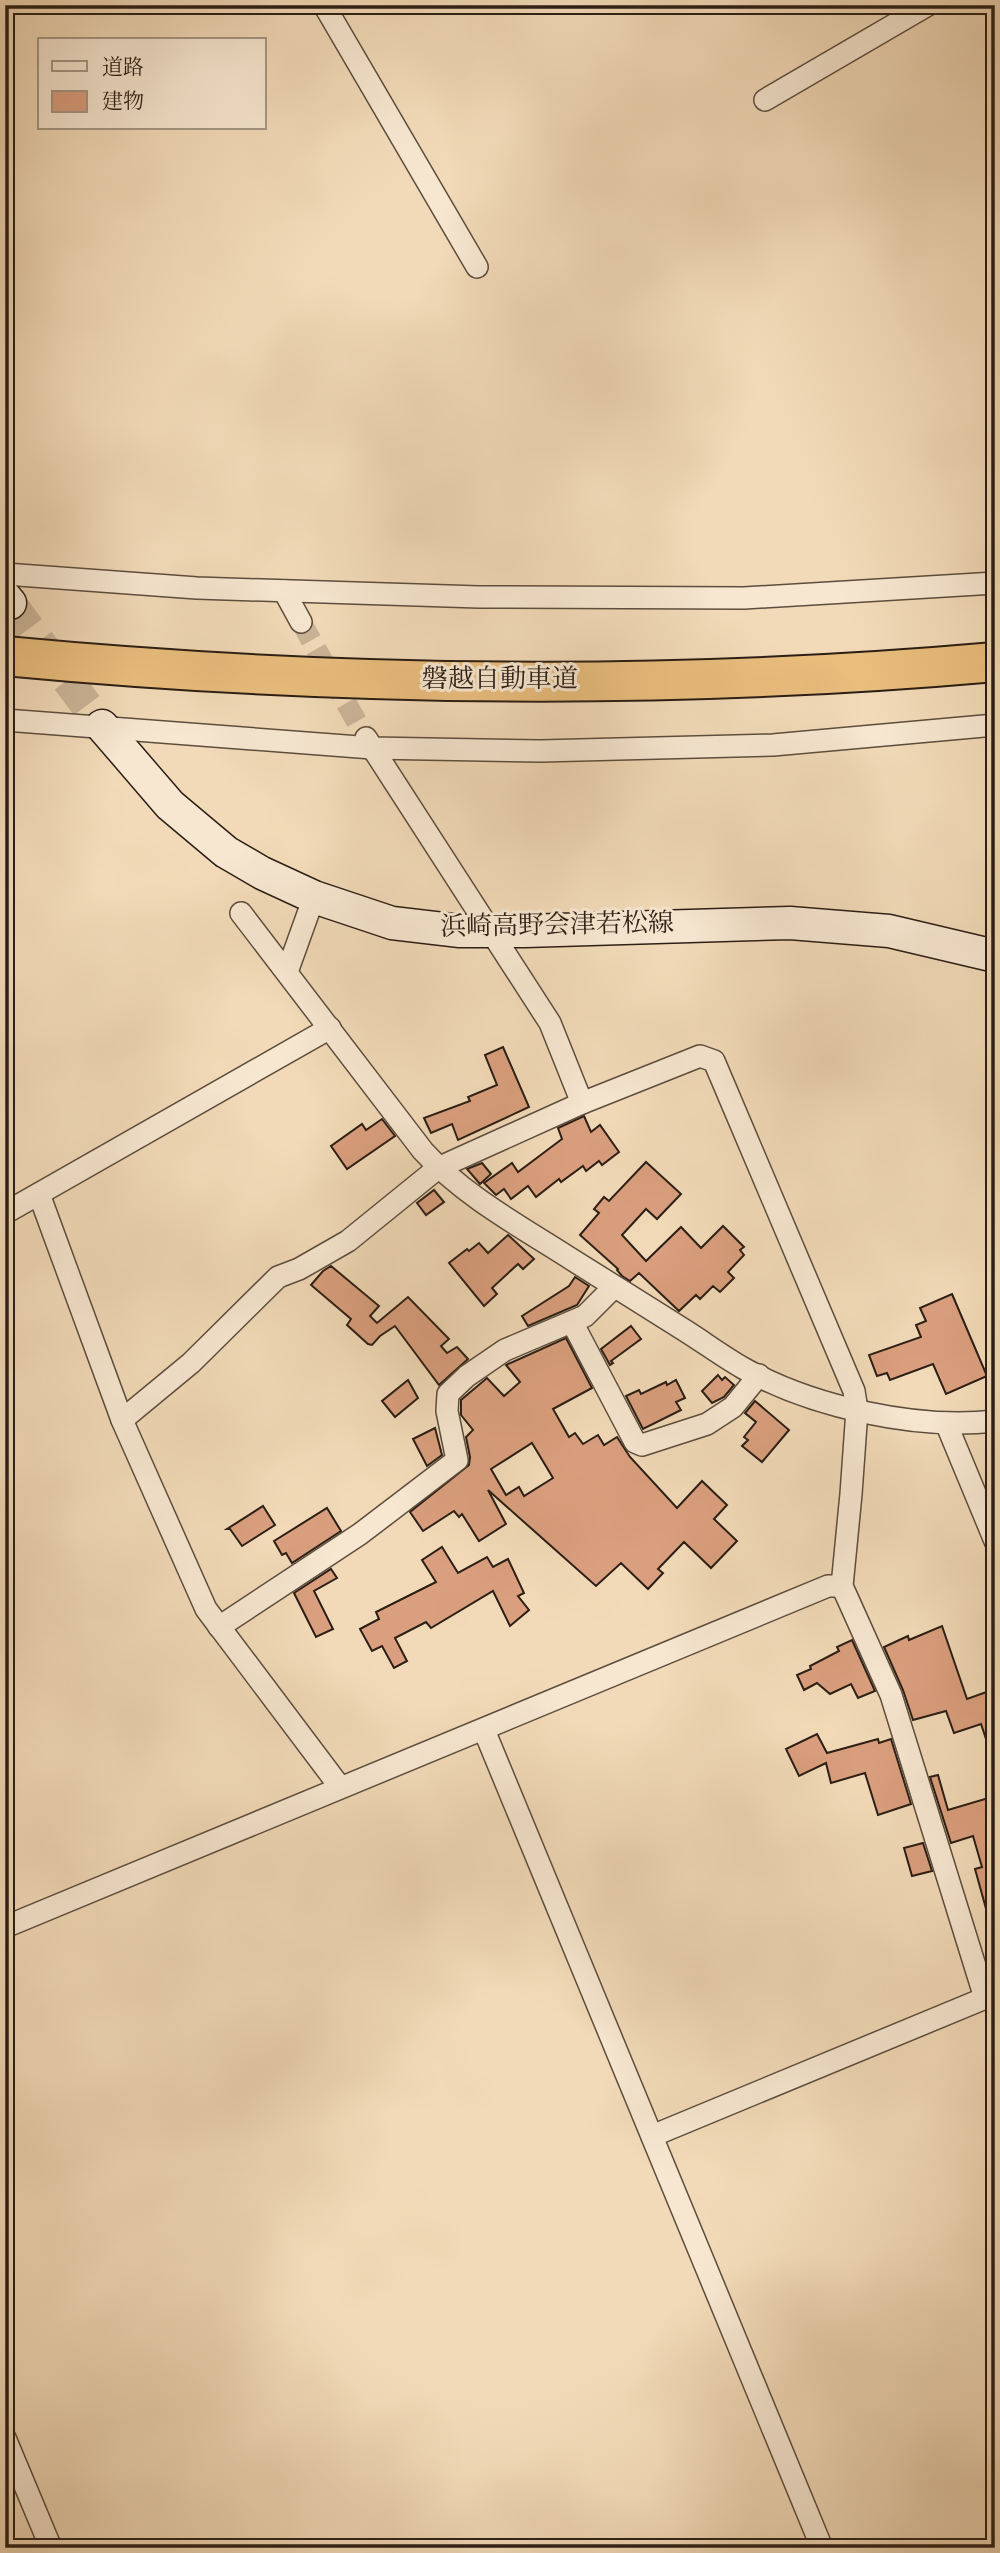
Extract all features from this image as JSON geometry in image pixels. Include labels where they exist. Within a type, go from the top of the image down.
[{"type":"highway","name":"磐越自動車道","points":[[5,656],[301,677],[463,680],[674,681],[995,662]]},
{"type":"main road","name":"浜崎高野会津若松線","points":[[102,726],[186,821],[234,857],[314,897],[360,914],[413,927],[490,931],[801,923],[889,931],[995,956]]},
{"type":"street","points":[[324,5],[477,267]]},
{"type":"street","points":[[765,100],[928,5]]},
{"type":"street","points":[[7,591],[197,588],[479,597],[744,598],[995,583]]},
{"type":"street","points":[[284,591],[301,622]]},
{"type":"street","points":[[5,720],[102,726],[148,733],[541,751],[773,745],[995,725]]},
{"type":"street","points":[[367,741],[550,1023],[582,1103]]},
{"type":"street","points":[[287,972],[314,897]]},
{"type":"street","points":[[241,913],[423,1151],[438,1168],[502,1217],[745,1369],[807,1396],[856,1410],[924,1422],[995,1421]]},
{"type":"street","points":[[5,1213],[330,1028]]},
{"type":"street","points":[[122,1420],[191,1363],[278,1277],[299,1269],[348,1241],[438,1168],[582,1103],[700,1056],[714,1061],[854,1391],[856,1410],[851,1494],[842,1586],[891,1695],[990,1996],[652,2136]]},
{"type":"street","points":[[39,1194],[122,1420],[206,1609],[340,1787]]},
{"type":"street","points":[[219,1627],[360,1534],[457,1460],[447,1411],[447,1394],[467,1376],[505,1350],[585,1316],[614,1287]]},
{"type":"street","points":[[572,1322],[635,1442],[642,1445],[707,1424],[733,1407],[759,1375]]},
{"type":"street","points":[[946,1423],[995,1541]]},
{"type":"street","points":[[5,1927],[828,1586],[842,1586]]},
{"type":"street","points":[[484,1730],[822,2548]]},
{"type":"street","points":[[5,2438],[51,2548]]},
{"type":"building","points":[[503,1047],[529,1107],[458,1140],[452,1124],[431,1133],[424,1118],[470,1101],[468,1097],[497,1085],[485,1055]]},
{"type":"building","points":[[584,1116],[591,1132],[600,1125],[619,1152],[602,1165],[599,1161],[586,1171],[583,1166],[561,1182],[559,1179],[536,1197],[528,1186],[511,1199],[504,1189],[496,1195],[484,1183],[512,1163],[518,1172],[562,1139],[558,1128]]},
{"type":"building","points":[[382,1119],[395,1136],[347,1169],[331,1146],[362,1124],[366,1130]]},
{"type":"building","points":[[646,1162],[681,1194],[657,1219],[646,1209],[622,1235],[646,1261],[681,1227],[701,1248],[723,1226],[744,1247],[740,1250],[744,1255],[728,1272],[734,1278],[720,1292],[713,1286],[700,1299],[696,1295],[679,1311],[639,1273],[630,1281],[622,1276],[618,1269],[580,1235],[599,1213],[594,1209],[604,1197],[609,1201]]},
{"type":"building","points":[[482,1163],[491,1174],[480,1184],[467,1169]]},
{"type":"building","points":[[434,1190],[444,1202],[426,1215],[417,1203]]},
{"type":"building","points":[[508,1235],[534,1259],[523,1269],[518,1264],[492,1288],[497,1294],[484,1306],[449,1263],[479,1243],[488,1253]]},
{"type":"building","points":[[331,1266],[379,1306],[370,1316],[377,1323],[408,1297],[449,1339],[441,1346],[447,1353],[457,1347],[468,1359],[439,1385],[395,1326],[372,1345],[368,1344],[347,1325],[351,1319],[311,1285]]},
{"type":"building","points":[[575,1277],[589,1286],[577,1305],[528,1326],[522,1316],[569,1286]]},
{"type":"building","points":[[952,1294],[987,1376],[946,1394],[933,1364],[890,1380],[887,1373],[877,1376],[869,1355],[921,1337],[916,1325],[926,1321],[920,1308]]},
{"type":"building","points":[[631,1326],[641,1339],[611,1361],[613,1363],[610,1365],[601,1349]]},
{"type":"building","points":[[566,1338],[592,1388],[553,1409],[569,1437],[575,1433],[583,1444],[598,1435],[604,1445],[617,1437],[630,1457],[677,1508],[702,1481],[727,1505],[714,1519],[737,1541],[711,1568],[684,1542],[658,1569],[663,1573],[648,1589],[621,1563],[596,1586],[488,1490],[506,1524],[479,1541],[462,1514],[459,1517],[454,1511],[423,1531],[410,1512],[469,1465],[466,1437],[473,1430],[461,1415],[461,1400],[487,1378],[504,1396],[520,1382],[506,1365]],"holes":[[[532,1443],[553,1478],[524,1496],[519,1487],[506,1495],[491,1469]]]},
{"type":"building","points":[[718,1375],[722,1380],[725,1377],[734,1385],[724,1397],[712,1403],[702,1391]]},
{"type":"building","points":[[408,1380],[418,1398],[395,1417],[382,1401]]},
{"type":"building","points":[[676,1380],[685,1398],[676,1402],[681,1410],[643,1429],[626,1396],[639,1390],[641,1394]]},
{"type":"building","points":[[755,1401],[789,1430],[762,1462],[742,1446],[748,1440],[744,1437],[756,1422],[745,1413]]},
{"type":"building","points":[[435,1428],[442,1455],[427,1466],[413,1439]]},
{"type":"building","points":[[263,1506],[275,1525],[242,1546],[230,1529],[227,1529]]},
{"type":"building","points":[[327,1508],[341,1531],[292,1563],[286,1553],[282,1555],[274,1541]]},
{"type":"building","points":[[442,1547],[458,1573],[487,1557],[493,1567],[508,1559],[524,1593],[518,1596],[529,1610],[510,1626],[493,1591],[431,1628],[426,1622],[395,1638],[407,1661],[394,1668],[382,1646],[372,1651],[360,1629],[379,1619],[376,1612],[436,1582],[422,1560]]},
{"type":"building","points":[[331,1569],[337,1578],[314,1591],[333,1629],[316,1637],[294,1593]]},
{"type":"building","points":[[942,1626],[967,1699],[995,1689],[995,1757],[992,1757],[981,1724],[954,1733],[946,1711],[913,1720],[884,1647],[908,1636],[909,1640]]},
{"type":"building","points":[[852,1640],[875,1691],[858,1698],[851,1684],[830,1694],[817,1683],[804,1690],[797,1675],[811,1669],[810,1666],[839,1651],[837,1647]]},
{"type":"building","points":[[817,1734],[827,1753],[878,1739],[879,1743],[891,1739],[911,1804],[878,1815],[865,1773],[831,1783],[826,1763],[799,1776],[786,1749]]},
{"type":"building","points":[[938,1775],[948,1810],[995,1796],[995,1922],[990,1923],[975,1869],[982,1867],[973,1836],[951,1843],[930,1777]]},
{"type":"building","points":[[923,1843],[932,1871],[912,1876],[904,1848]]},
{"type":"tunnel","points":[[10,603],[102,726]]},
{"type":"tunnel","points":[[301,622],[363,733]]}]
